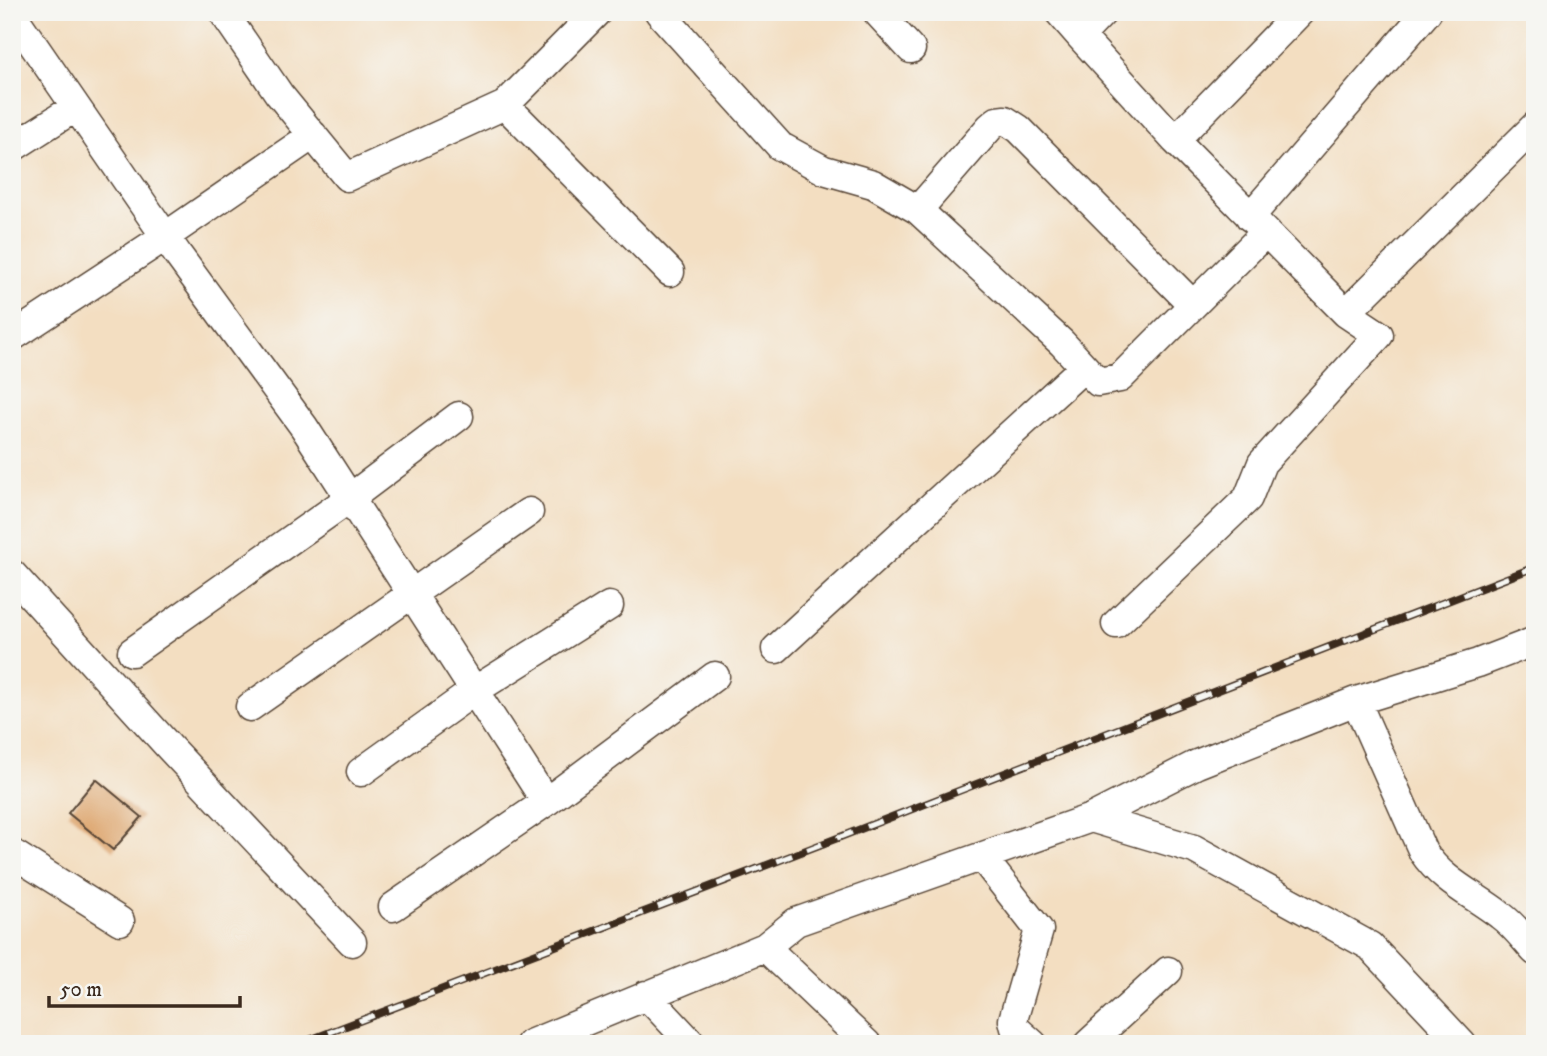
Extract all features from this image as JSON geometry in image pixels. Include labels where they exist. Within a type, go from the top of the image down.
[{"type":"street","points":[[223,12],[279,94],[347,177],[505,105],[597,12]]},
{"type":"street","points":[[659,12],[780,146],[824,170],[873,184],[918,210],[1062,343],[1098,382],[1120,378],[1193,305],[1427,12]]},
{"type":"street","points":[[877,12],[911,49]]},
{"type":"street","points":[[1059,12],[1175,140],[1258,225],[1346,313],[1380,335],[1262,463],[1248,498],[1116,624]]},
{"type":"street","points":[[1080,36],[1103,12]]},
{"type":"street","points":[[1175,140],[1300,12]]},
{"type":"street","points":[[12,14],[166,236],[304,427],[547,802]]},
{"type":"street","points":[[505,105],[670,272]]},
{"type":"street","points":[[12,148],[76,107]]},
{"type":"street","points":[[918,210],[990,127],[997,121],[1005,120],[1018,129],[1193,305]]},
{"type":"street","points":[[1346,313],[1535,126]]},
{"type":"street","points":[[12,337],[313,135]]},
{"type":"street","points":[[776,649],[1084,367]]},
{"type":"street","points":[[132,652],[350,498],[459,416]]},
{"type":"street","points":[[250,707],[529,512]]},
{"type":"street","points":[[12,574],[352,942]]},
{"type":"street","points":[[361,772],[474,691],[609,606]]},
{"type":"street","points":[[530,1044],[765,947],[796,922],[1091,818],[1197,764],[1356,701],[1478,663],[1535,641]]},
{"type":"street","points":[[393,906],[547,802],[715,677]]},
{"type":"street","points":[[1356,701],[1431,865],[1458,888],[1502,916],[1535,951]]},
{"type":"street","points":[[1091,818],[1194,849],[1370,946],[1462,1044]]},
{"type":"street","points":[[12,853],[120,921]]},
{"type":"street","points":[[982,857],[1039,930],[1013,1020],[1020,1034],[1033,1044]]},
{"type":"street","points":[[765,947],[867,1044]]},
{"type":"street","points":[[1088,1044],[1168,971]]},
{"type":"street","points":[[646,995],[692,1044]]},
{"type":"building","points":[[96,779],[142,817],[113,850],[68,813]]},
{"type":"railway","points":[[299,1044],[1535,567]]}]
